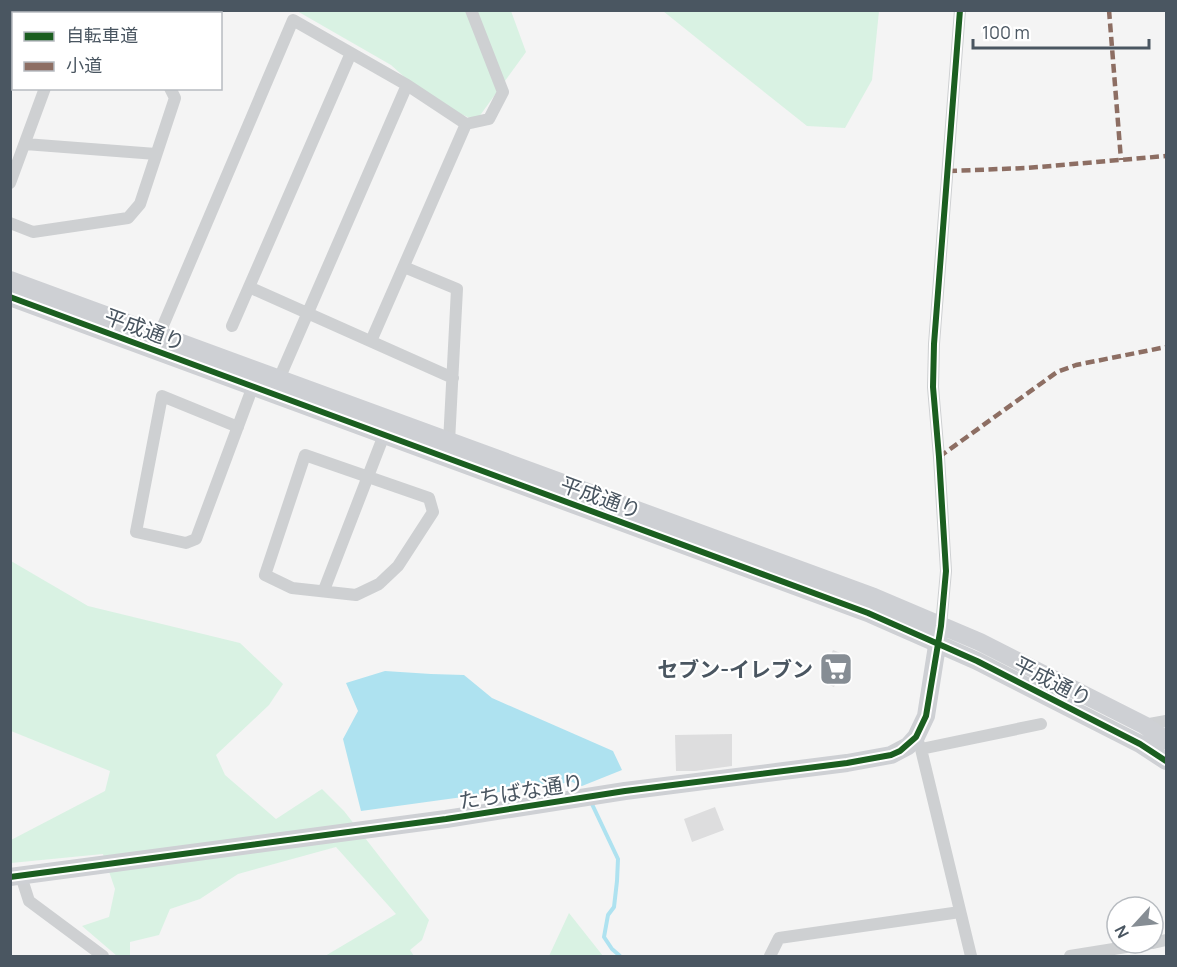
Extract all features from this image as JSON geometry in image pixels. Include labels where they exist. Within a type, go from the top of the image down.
[{"type":"street","points":[[159,335],[293,20],[407,85],[466,124],[489,118],[503,92],[471,10]]},
{"type":"street","points":[[960,10],[934,344],[933,387],[946,571],[939,634],[926,716],[919,743],[971,957]]},
{"type":"street","points":[[232,326],[351,53]]},
{"type":"street","points":[[279,379],[407,85]]},
{"type":"street","points":[[10,183],[44,90]]},
{"type":"street","points":[[10,224],[33,232],[128,218],[140,204],[175,98],[171,90]]},
{"type":"street","points":[[371,341],[466,124]]},
{"type":"street","points":[[25,144],[156,154]]},
{"type":"street","points":[[404,267],[457,289],[450,442]]},
{"type":"street","name":"平成通り","points":[[10,280],[874,597],[939,634],[977,661],[1130,738],[1167,761]]},
{"type":"street","points":[[249,287],[453,378]]},
{"type":"street","name":"平成通り","points":[[10,297],[868,613],[939,634],[981,642],[1144,725],[1167,740]]},
{"type":"street","points":[[238,427],[162,396],[136,532],[186,543],[196,539],[238,427],[253,387]]},
{"type":"street","points":[[324,590],[384,435]]},
{"type":"street","points":[[305,455],[368,478],[429,498],[433,512],[398,566],[379,584],[356,595],[292,588],[265,575],[305,455]]},
{"type":"street","points":[[1144,725],[1167,721]]},
{"type":"street","points":[[919,743],[1041,724]]},
{"type":"street","name":"たちばな通り","points":[[16,876],[446,819],[625,791],[847,763],[891,755],[919,743]]},
{"type":"street","points":[[16,876],[29,901],[103,957]]},
{"type":"street","points":[[770,957],[779,938],[960,912]]},
{"type":"street","points":[[1070,957],[1105,951]]},
{"type":"green space","points":[[297,11],[511,11],[526,52],[476,121],[429,99],[391,65]]},
{"type":"green space","points":[[663,11],[879,11],[872,80],[845,128],[807,126]]},
{"type":"green space","points":[[11,561],[88,606],[240,643],[283,684],[269,705],[216,755],[225,775],[276,819],[322,789],[344,811],[429,920],[422,940],[410,950],[414,956],[325,956],[396,914],[336,847],[238,874],[200,899],[170,909],[159,935],[130,942],[130,956],[117,956],[82,926],[109,917],[115,889],[103,854],[11,863],[11,840],[105,791],[110,771],[11,731]]},
{"type":"green space","points":[[569,913],[603,956],[549,956]]},
{"type":"water","points":[[385,671],[464,675],[492,698],[613,751],[622,770],[582,786],[572,782],[361,811],[343,739],[358,711],[346,683]]},
{"type":"building","points":[[833,650],[848,656],[834,687],[820,681]]},
{"type":"building","points":[[732,734],[732,766],[676,771],[675,735]]},
{"type":"building","points":[[715,807],[724,830],[692,842],[684,819]]},
{"type":"waterway","points":[[591,802],[618,859],[614,907],[608,915],[604,937],[620,956]]},
{"type":"marked path","points":[[1109,10],[1121,160]]},
{"type":"marked path","points":[[948,171],[1027,168],[1166,156]]},
{"type":"marked path","points":[[939,457],[1057,372],[1076,365],[1166,347]]},
{"type":"cycle path","points":[[10,877],[446,819],[625,791],[847,763],[891,755],[900,751],[916,737],[926,716],[941,626],[946,571],[933,387],[934,344],[960,10]]},
{"type":"cycle path","points":[[10,297],[868,613],[977,661],[1140,744],[1166,761]]},
{"type":"place","name":"セブン-イレブン","points":[[836,669]]}]
